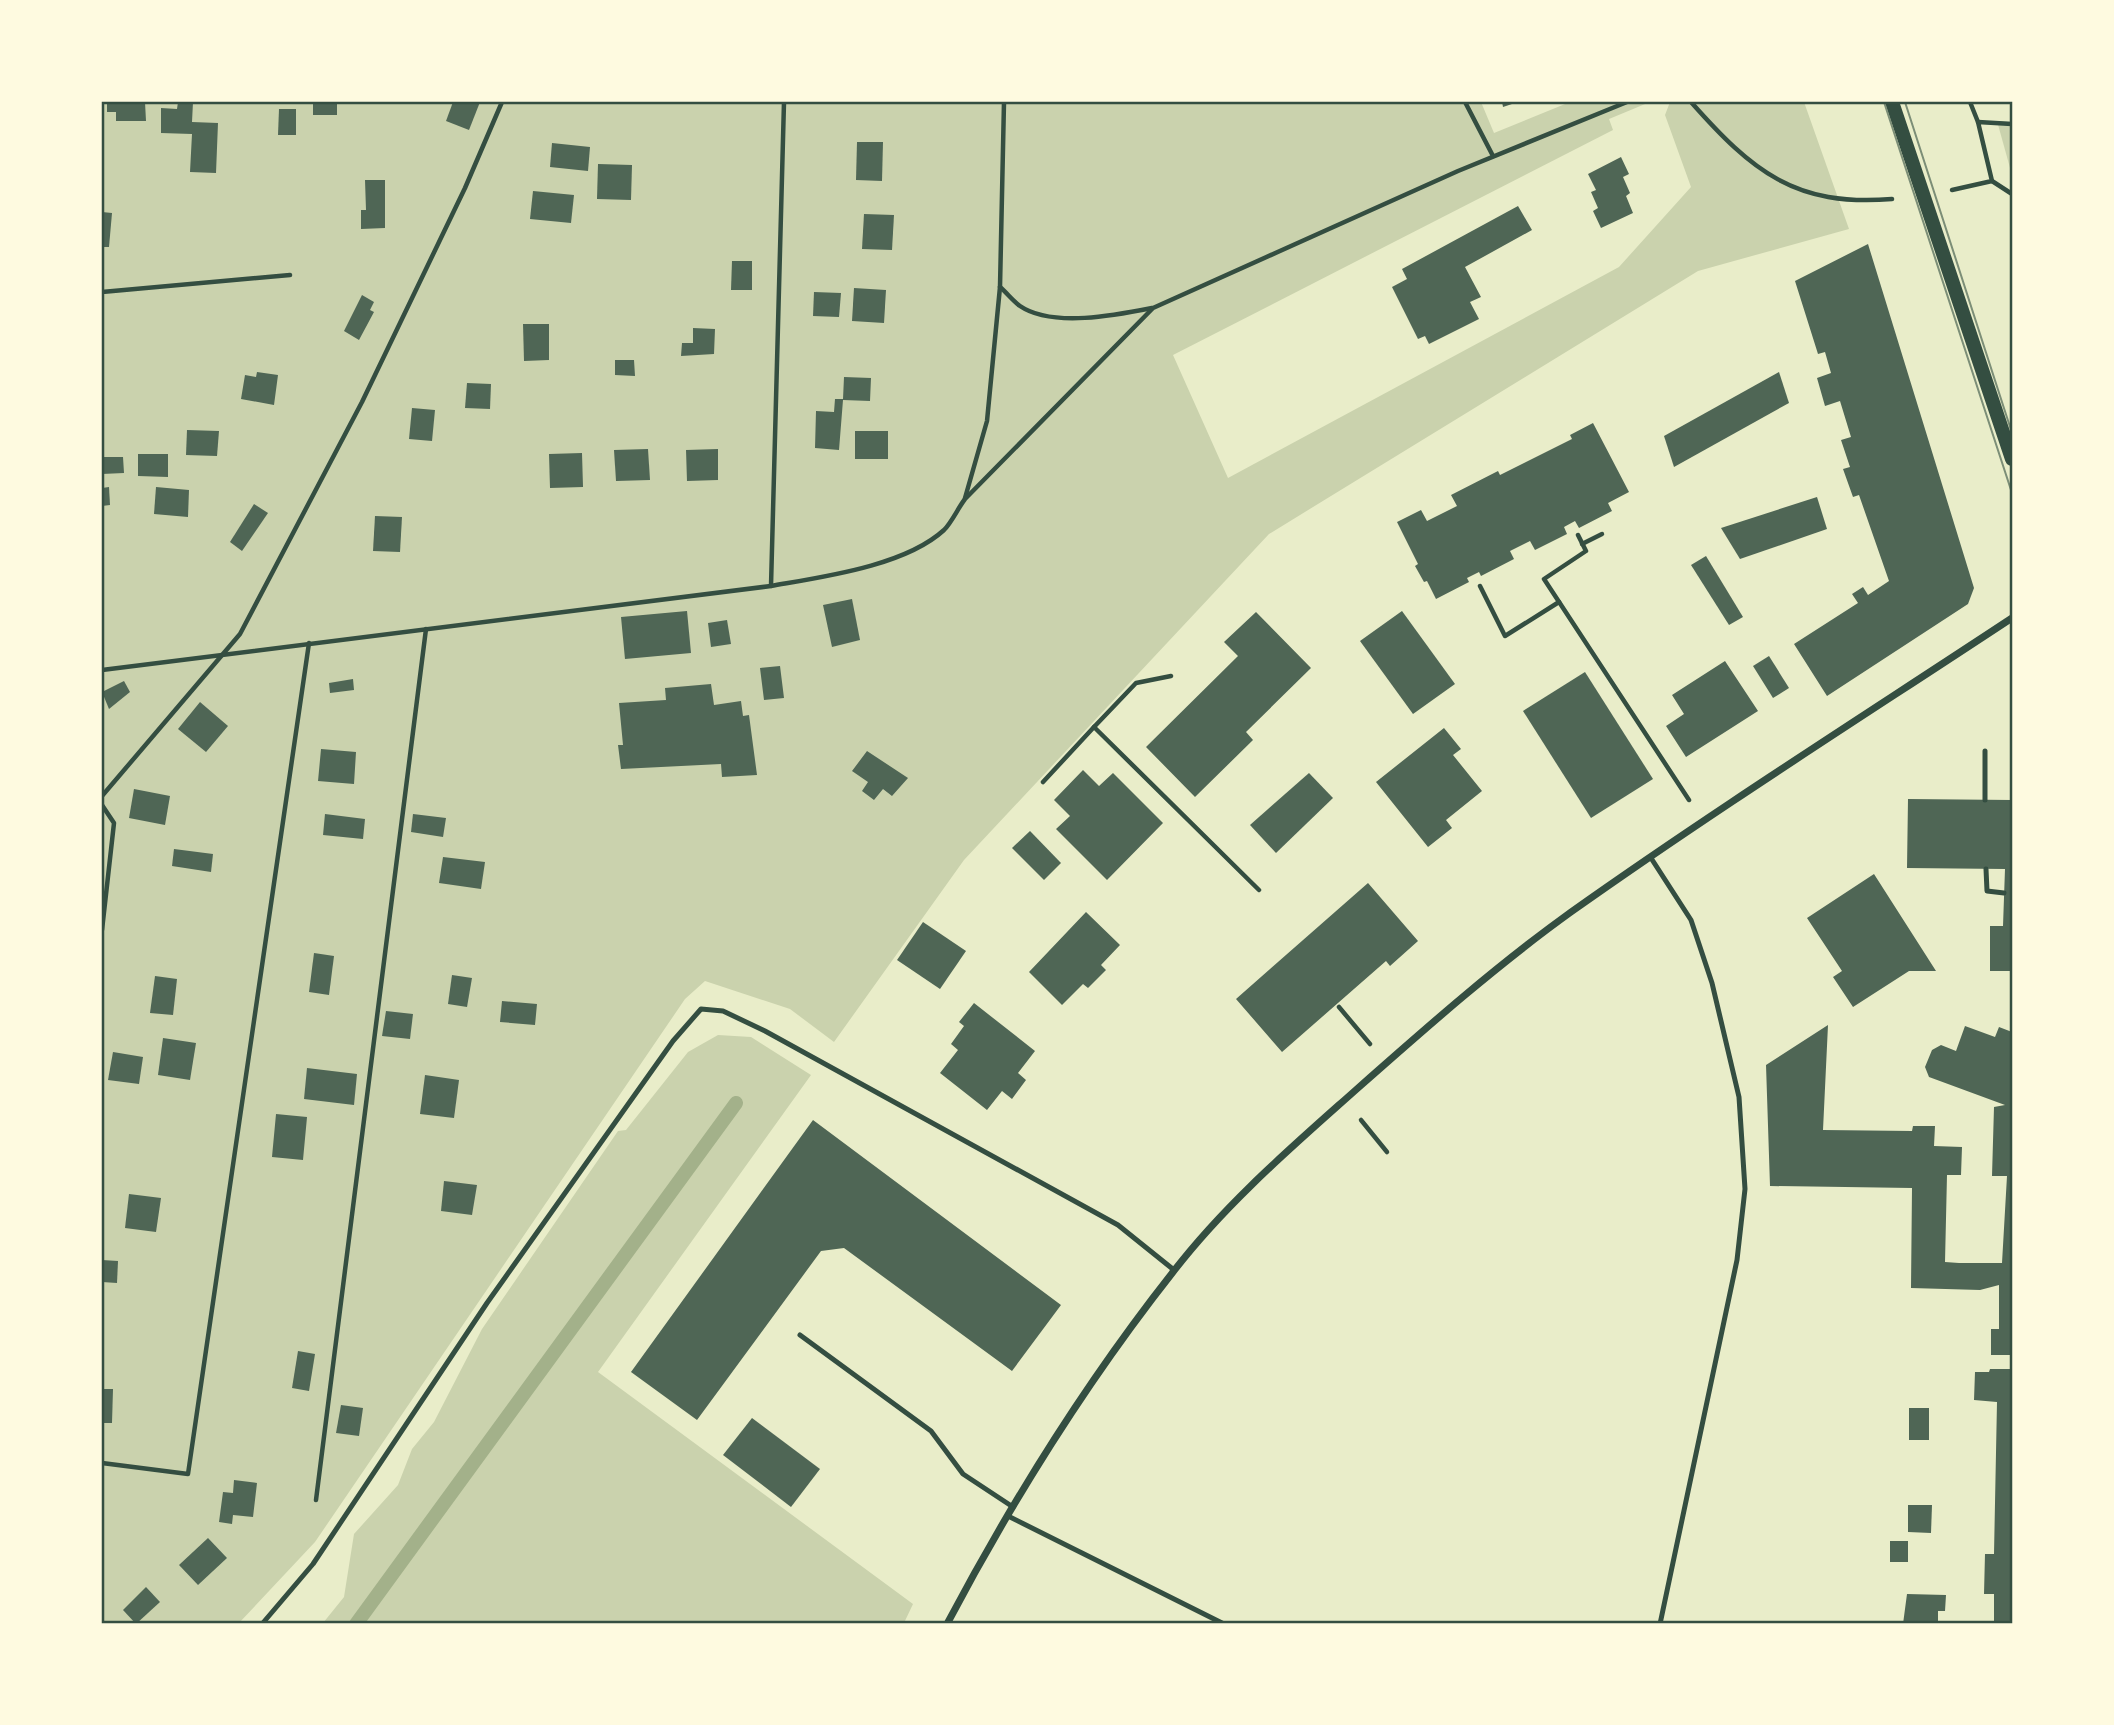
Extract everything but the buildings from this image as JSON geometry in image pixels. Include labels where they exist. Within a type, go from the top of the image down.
[{"type":"main road","points":[[1892,102],[2012,459]]},
{"type":"street","points":[[947,1623],[1013,1507],[1070,1415],[1174,1270],[1243,1193],[1386,1063],[1494,971],[1570,913],[2012,618]]},
{"type":"lane","points":[[1985,751],[1985,800]]},
{"type":"lane","points":[[1651,858],[1691,920],[1712,983],[1739,1097],[1745,1189],[1737,1260],[1660,1623]]},
{"type":"lane","points":[[1986,869],[1987,891],[2004,893]]},
{"type":"lane","points":[[262,1623],[313,1564],[487,1303],[673,1041],[701,1009],[723,1011],[765,1031],[1118,1225],[1174,1270]]},
{"type":"lane","points":[[800,1335],[931,1431],[963,1474],[1013,1507]]},
{"type":"lane","points":[[1008,1516],[1224,1623]]},
{"type":"path","points":[[102,796],[228,652],[362,402],[465,188],[502,102]]},
{"type":"path","points":[[771,586],[784,102]]},
{"type":"path","points":[[965,499],[987,421],[1000,287],[1004,102]]},
{"type":"path","points":[[1465,102],[1493,156]]},
{"type":"path","points":[[1000,287],[1021,307],[1049,317],[1110,316],[1153,308],[1458,171],[1627,102]]},
{"type":"path","points":[[1691,102],[1741,156],[1774,180],[1818,196],[1868,201]]},
{"type":"path","points":[[1970,102],[1978,122],[1992,181],[2012,194]]},
{"type":"path","points":[[1978,122],[2012,124]]},
{"type":"path","points":[[1982,183],[1992,181]]},
{"type":"path","points":[[102,292],[290,275]]},
{"type":"path","points":[[102,670],[228,652],[771,586],[853,571],[907,552],[944,530],[965,499],[1153,308]]},
{"type":"path","points":[[1582,544],[1602,534]]},
{"type":"path","points":[[1578,535],[1586,551],[1544,579],[1703,822]]},
{"type":"path","points":[[1480,586],[1505,636],[1559,602]]},
{"type":"path","points":[[316,1500],[426,629]]},
{"type":"path","points":[[102,1463],[188,1474],[309,643]]},
{"type":"path","points":[[1043,782],[1136,683],[1171,676]]},
{"type":"path","points":[[1094,727],[1259,890]]},
{"type":"path","points":[[102,805],[114,824],[102,930]]},
{"type":"path","points":[[1339,1007],[1386,1063]]},
{"type":"path","points":[[1345,1100],[1387,1152]]},
{"type":"green space","points":[[102,102],[1481,102],[1494,133],[1570,102],[1650,102],[1609,119],[1613,130],[1173,355],[1228,478],[1619,267],[1691,187],[1665,115],[1670,102],[1804,102],[1849,229],[1698,271],[1269,534],[964,860],[834,1042],[790,1009],[705,981],[685,999],[315,1542],[239,1623],[102,1623]]},
{"type":"green space","points":[[1997,121],[2012,122],[2012,175]]},
{"type":"green space","points":[[718,1035],[751,1037],[811,1075],[598,1372],[913,1604],[904,1623],[323,1623],[344,1597],[354,1534],[398,1485],[412,1449],[434,1422],[482,1329],[618,1131],[626,1130],[688,1052]]},
{"type":"waterway","points":[[356,1624],[736,1103]]},
{"type":"tram line","points":[[1884,102],[2012,493]]},
{"type":"tram line","points":[[1905,102],[2012,433]]}]
